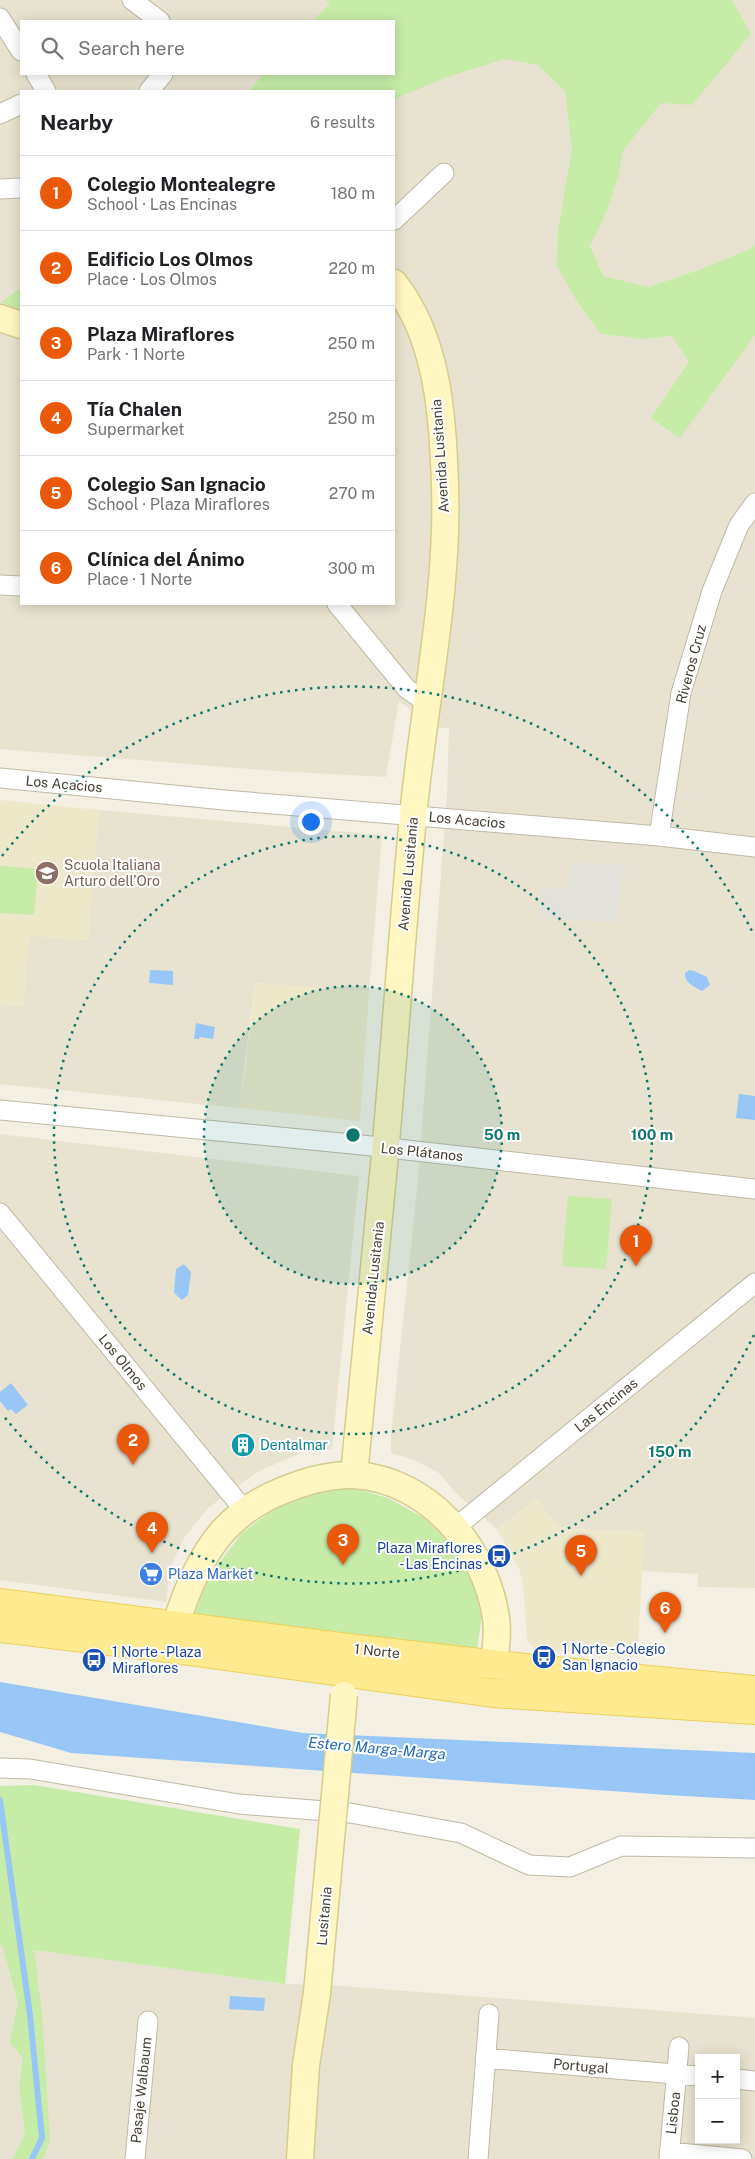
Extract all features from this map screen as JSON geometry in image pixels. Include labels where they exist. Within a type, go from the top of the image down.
[{"type":"main road","name":"1 Norte","points":[[0,1604],[346,1672],[392,1677],[493,1693],[755,1710]]},
{"type":"main road","name":"1 Norte","points":[[0,1628],[174,1638]]},
{"type":"main road","name":"1 Norte","points":[[346,1672],[494,1663],[543,1670],[755,1690]]},
{"type":"main road","points":[[392,1677],[473,1672],[494,1663]]},
{"type":"street","points":[[132,0],[159,20]]},
{"type":"street","points":[[1,22],[20,50]]},
{"type":"street","points":[[150,90],[162,75]]},
{"type":"street","points":[[0,114],[20,104]]},
{"type":"street","points":[[395,219],[444,173]]},
{"type":"street","points":[[0,189],[20,188]]},
{"type":"street","name":"Avenida Lusitania","points":[[354,1475],[386,1148],[413,815],[443,575],[445,486],[440,422],[433,371],[423,333],[395,285]]},
{"type":"street","points":[[0,318],[20,325]]},
{"type":"street","name":"Riveros Cruz","points":[[660,836],[681,693],[712,591],[738,525],[755,503]]},
{"type":"street","points":[[0,584],[20,586]]},
{"type":"street","points":[[338,605],[407,689],[426,702]]},
{"type":"street","name":"Los Acacios","points":[[0,778],[660,836],[755,847]]},
{"type":"street","name":"Los Plátanos","points":[[0,1110],[386,1148],[755,1189]]},
{"type":"street","name":"Los Olmos","points":[[0,1213],[245,1511]]},
{"type":"street","name":"Las Encinas","points":[[456,1527],[755,1282]]},
{"type":"street","points":[[174,1638],[185,1593],[203,1560],[222,1532],[245,1511],[267,1497],[296,1485],[331,1476],[354,1475],[373,1477],[403,1489],[436,1510],[456,1527],[476,1556],[487,1578],[496,1618],[497,1638],[494,1663]]},
{"type":"street","name":"Lusitania","points":[[300,2159],[306,2066],[317,1993],[346,1672]]},
{"type":"street","points":[[0,1768],[30,1769],[239,1804],[350,1813],[461,1833],[529,1865],[570,1867],[621,1846],[755,1848]]},
{"type":"street","points":[[478,2159],[490,2014]]},
{"type":"street","name":"Pasaje Walbaum","points":[[135,2159],[148,2022]]},
{"type":"street","name":"Lisboa","points":[[679,2047],[669,2156],[742,2159]]},
{"type":"street","name":"Portugal","points":[[485,2058],[677,2074]]},
{"type":"street","name":"Lisboa","points":[[677,2074],[695,2076]]},
{"type":"street","points":[[740,2080],[755,2081]]},
{"type":"shaded area","points":[[0,0],[755,0],[755,1588],[698,1587],[698,1574],[642,1571],[644,1532],[566,1529],[557,1525],[536,1499],[497,1529],[456,1493],[439,1473],[414,1460],[391,1453],[391,1435],[418,1180],[447,794],[449,728],[436,728],[399,701],[386,777],[276,771],[0,749]]},
{"type":"shaded area","name":"Scuola Italiana Arturo dell’Oro","points":[[0,800],[99,810],[88,940],[29,936],[23,1006],[0,1004]]},
{"type":"shaded area","points":[[99,810],[382,835],[369,992],[255,983],[239,1108],[0,1084],[0,1004],[23,1006],[29,935],[88,940]]},
{"type":"shaded area","points":[[572,862],[623,865],[618,923],[540,917],[543,888],[569,889]]},
{"type":"shaded area","points":[[255,983],[369,992],[360,1121],[239,1108]]},
{"type":"shaded area","points":[[0,1134],[359,1176],[332,1449],[306,1451],[259,1471],[208,1508],[184,1538],[170,1568],[166,1602],[0,1580]]},
{"type":"shaded area","points":[[536,1499],[557,1525],[566,1529],[645,1532],[637,1657],[535,1649],[527,1641],[523,1585],[519,1569],[497,1529]]},
{"type":"shaded area","points":[[0,1945],[285,1984],[329,1985],[755,2018],[755,2159],[0,2159]]},
{"type":"green space","points":[[326,0],[732,0],[751,34],[692,105],[661,103],[623,150],[618,177],[607,211],[590,246],[603,276],[648,287],[699,270],[750,249],[755,245],[755,335],[680,438],[651,418],[689,362],[672,336],[642,339],[601,334],[578,303],[557,266],[558,231],[572,149],[565,91],[538,65],[505,59],[450,76],[395,99],[395,90],[250,90],[263,75],[395,75],[395,20],[314,20],[330,3]]},
{"type":"green space","points":[[19,289],[20,290],[20,312],[1,302]]},
{"type":"green space","points":[[0,866],[38,869],[34,915],[0,913]]},
{"type":"green space","points":[[568,1196],[612,1199],[606,1269],[562,1266]]},
{"type":"green space","points":[[350,1487],[388,1498],[424,1518],[457,1548],[472,1571],[483,1608],[477,1650],[194,1618],[201,1593],[222,1559],[242,1533],[278,1506],[313,1488]]},
{"type":"green space","points":[[34,1785],[300,1829],[285,1984],[34,1950],[42,2015],[50,2140],[43,2159],[13,2159],[25,2133],[19,2087],[23,2058],[10,2043],[18,2002],[2,1945],[0,1945],[0,1786]]},
{"type":"water","points":[[150,970],[173,971],[173,985],[149,983]]},
{"type":"water","points":[[689,970],[707,977],[710,985],[702,991],[690,984],[685,976],[685,973]]},
{"type":"water","points":[[196,1023],[215,1027],[213,1039],[200,1037],[199,1039],[194,1039]]},
{"type":"water","points":[[739,1094],[755,1096],[755,1120],[736,1118]]},
{"type":"water","points":[[184,1264],[191,1272],[188,1295],[182,1300],[174,1293],[176,1269]]},
{"type":"water","points":[[11,1383],[28,1405],[16,1414],[11,1409],[8,1411],[0,1401],[0,1392]]},
{"type":"water","name":"Estero Marga-Marga","points":[[0,1682],[303,1733],[755,1753],[755,1800],[71,1753],[0,1732]]},
{"type":"water","points":[[230,1996],[265,1998],[264,2011],[229,2009]]},
{"type":"waterway","points":[[0,1800],[30,2015],[42,2138],[32,2159]]},
{"type":"place","name":"Scuola Italiana Arturo dell’Oro","points":[[47,873]]},
{"type":"place","name":"Colegio Montealegre","points":[[636,1266]]},
{"type":"place","name":"Dentalmar","points":[[243,1445]]},
{"type":"place","name":"Edificio Los Olmos","points":[[133,1465]]},
{"type":"place","name":"Tía Chalen","points":[[152,1553]]},
{"type":"place","name":"Plaza Miraflores - Las Encinas","points":[[499,1556]]},
{"type":"place","name":"Plaza Miraflores","points":[[343,1565]]},
{"type":"place","name":"Plaza Market","points":[[151,1574]]},
{"type":"place","name":"Colegio San Ignacio","points":[[581,1576]]},
{"type":"place","name":"Clínica del Ánimo","points":[[665,1633]]},
{"type":"place","name":"1 Norte - Colegio San Ignacio","points":[[544,1657]]},
{"type":"place","name":"1 Norte - Plaza Miraflores","points":[[94,1660]]}]
